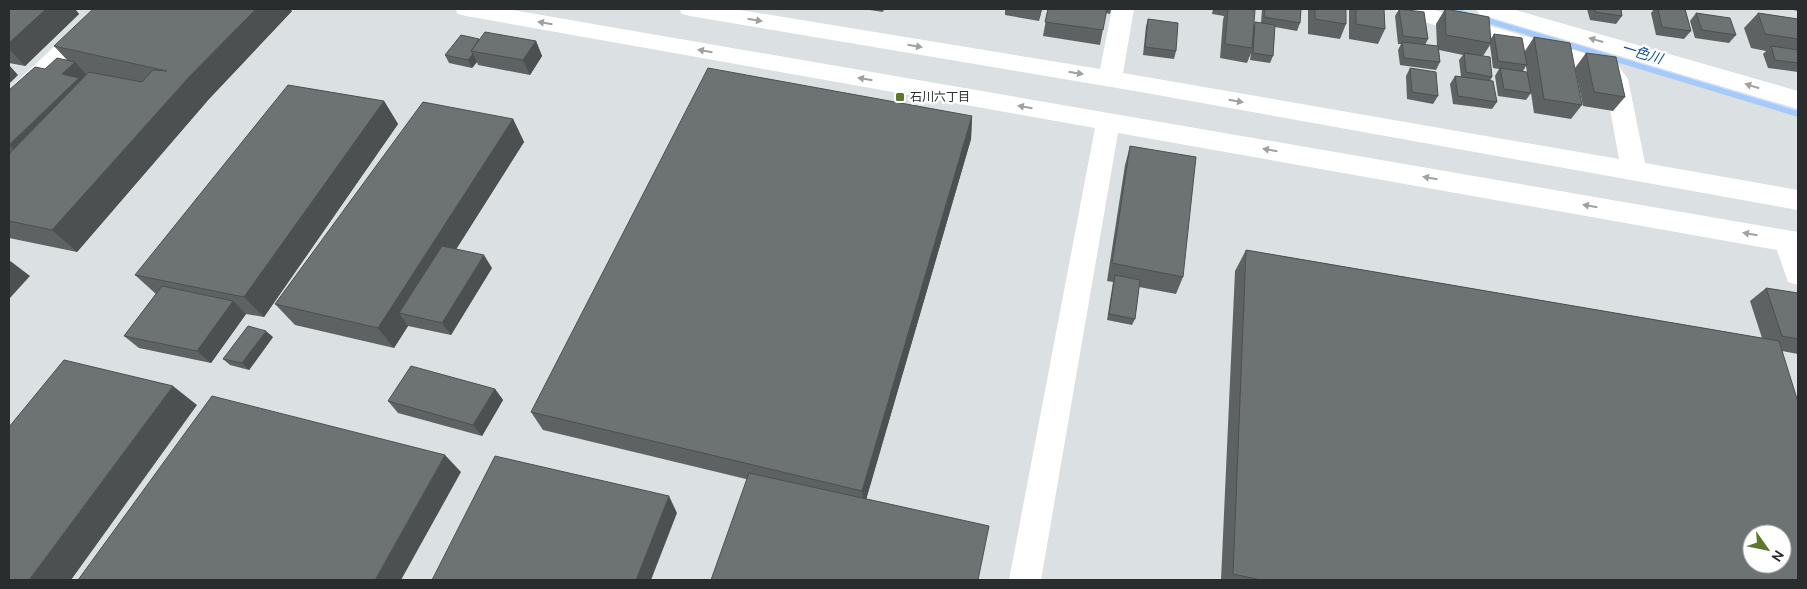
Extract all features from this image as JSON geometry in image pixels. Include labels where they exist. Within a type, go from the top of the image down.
[{"type":"street","points":[[9,103],[107,9]]},
{"type":"street","points":[[466,9],[1793,242],[1798,274]]},
{"type":"street","points":[[690,9],[1110,78],[1798,200]]},
{"type":"street","points":[[1110,78],[1123,9]]},
{"type":"street","points":[[1406,9],[1516,39],[1610,71],[1616,79],[1634,171]]},
{"type":"street","points":[[1488,9],[1798,100]]},
{"type":"street","points":[[1025,580],[1108,122]]},
{"type":"building","points":[[9,9],[46,9],[9,43]]},
{"type":"building","points":[[93,9],[256,9],[190,76],[52,230],[9,221],[9,154],[89,72],[142,82],[153,70],[167,71],[54,46]]},
{"type":"building","points":[[1048,9],[1107,9],[1103,30],[1045,22]]},
{"type":"building","points":[[1228,9],[1255,10],[1252,48],[1225,44]]},
{"type":"building","points":[[1265,9],[1301,9],[1300,23],[1264,17]]},
{"type":"building","points":[[1315,9],[1346,9],[1346,24],[1315,19]]},
{"type":"building","points":[[1356,9],[1384,9],[1385,29],[1356,24]]},
{"type":"building","points":[[1399,9],[1424,12],[1428,39],[1403,36]]},
{"type":"building","points":[[1445,9],[1489,17],[1491,43],[1446,35]]},
{"type":"building","points":[[1595,9],[1621,9],[1622,16],[1595,12]]},
{"type":"building","points":[[1658,9],[1685,9],[1691,31],[1662,27]]},
{"type":"building","points":[[1696,13],[1730,18],[1736,35],[1702,30]]},
{"type":"building","points":[[1758,13],[1798,19],[1798,39],[1765,34]]},
{"type":"building","points":[[1148,19],[1178,23],[1176,51],[1145,47]]},
{"type":"building","points":[[1255,22],[1275,25],[1273,56],[1253,53]]},
{"type":"building","points":[[485,32],[536,41],[523,60],[471,51]]},
{"type":"building","points":[[1494,34],[1522,38],[1527,65],[1498,61]]},
{"type":"building","points":[[461,35],[479,39],[471,51],[473,54],[468,60],[445,55]]},
{"type":"building","points":[[1534,37],[1570,43],[1582,105],[1544,99]]},
{"type":"building","points":[[1402,42],[1438,46],[1440,62],[1404,58]]},
{"type":"building","points":[[1771,46],[1798,50],[1798,63],[1775,60]]},
{"type":"building","points":[[1464,53],[1490,57],[1492,77],[1466,72]]},
{"type":"building","points":[[1586,53],[1616,57],[1625,97],[1594,92]]},
{"type":"building","points":[[57,58],[75,62],[62,74],[79,78],[9,145],[9,90],[35,67],[45,69]]},
{"type":"building","points":[[708,68],[972,116],[862,491],[531,412]]},
{"type":"building","points":[[1410,68],[1436,72],[1438,96],[1412,92]]},
{"type":"building","points":[[1500,68],[1527,72],[1531,93],[1504,89]]},
{"type":"building","points":[[1455,76],[1493,81],[1497,102],[1458,96]]},
{"type":"building","points":[[288,85],[384,101],[244,297],[135,275]]},
{"type":"building","points":[[423,102],[513,119],[378,328],[275,304]]},
{"type":"building","points":[[1130,146],[1196,157],[1183,277],[1112,263]]},
{"type":"building","points":[[442,246],[484,255],[442,323],[399,313]]},
{"type":"building","points":[[1246,250],[1779,341],[1798,402],[1798,580],[1261,580],[1233,574]]},
{"type":"building","points":[[1115,275],[1140,280],[1135,319],[1109,314]]},
{"type":"building","points":[[162,286],[233,301],[197,351],[124,336]]},
{"type":"building","points":[[1766,288],[1798,293],[1798,339],[1782,336]]},
{"type":"building","points":[[248,326],[266,331],[242,363],[223,359]]},
{"type":"building","points":[[64,360],[173,386],[29,580],[9,580],[9,427]]},
{"type":"building","points":[[411,366],[495,389],[473,425],[388,401]]},
{"type":"building","points":[[212,396],[445,455],[375,580],[78,580]]},
{"type":"building","points":[[495,456],[669,496],[636,580],[432,580]]},
{"type":"building","points":[[749,473],[989,526],[978,580],[711,580]]},
{"type":"waterway","name":"一色川","points":[[1450,9],[1798,114]]},
{"type":"place","name":"石川六丁目","points":[[900,97]]}]
